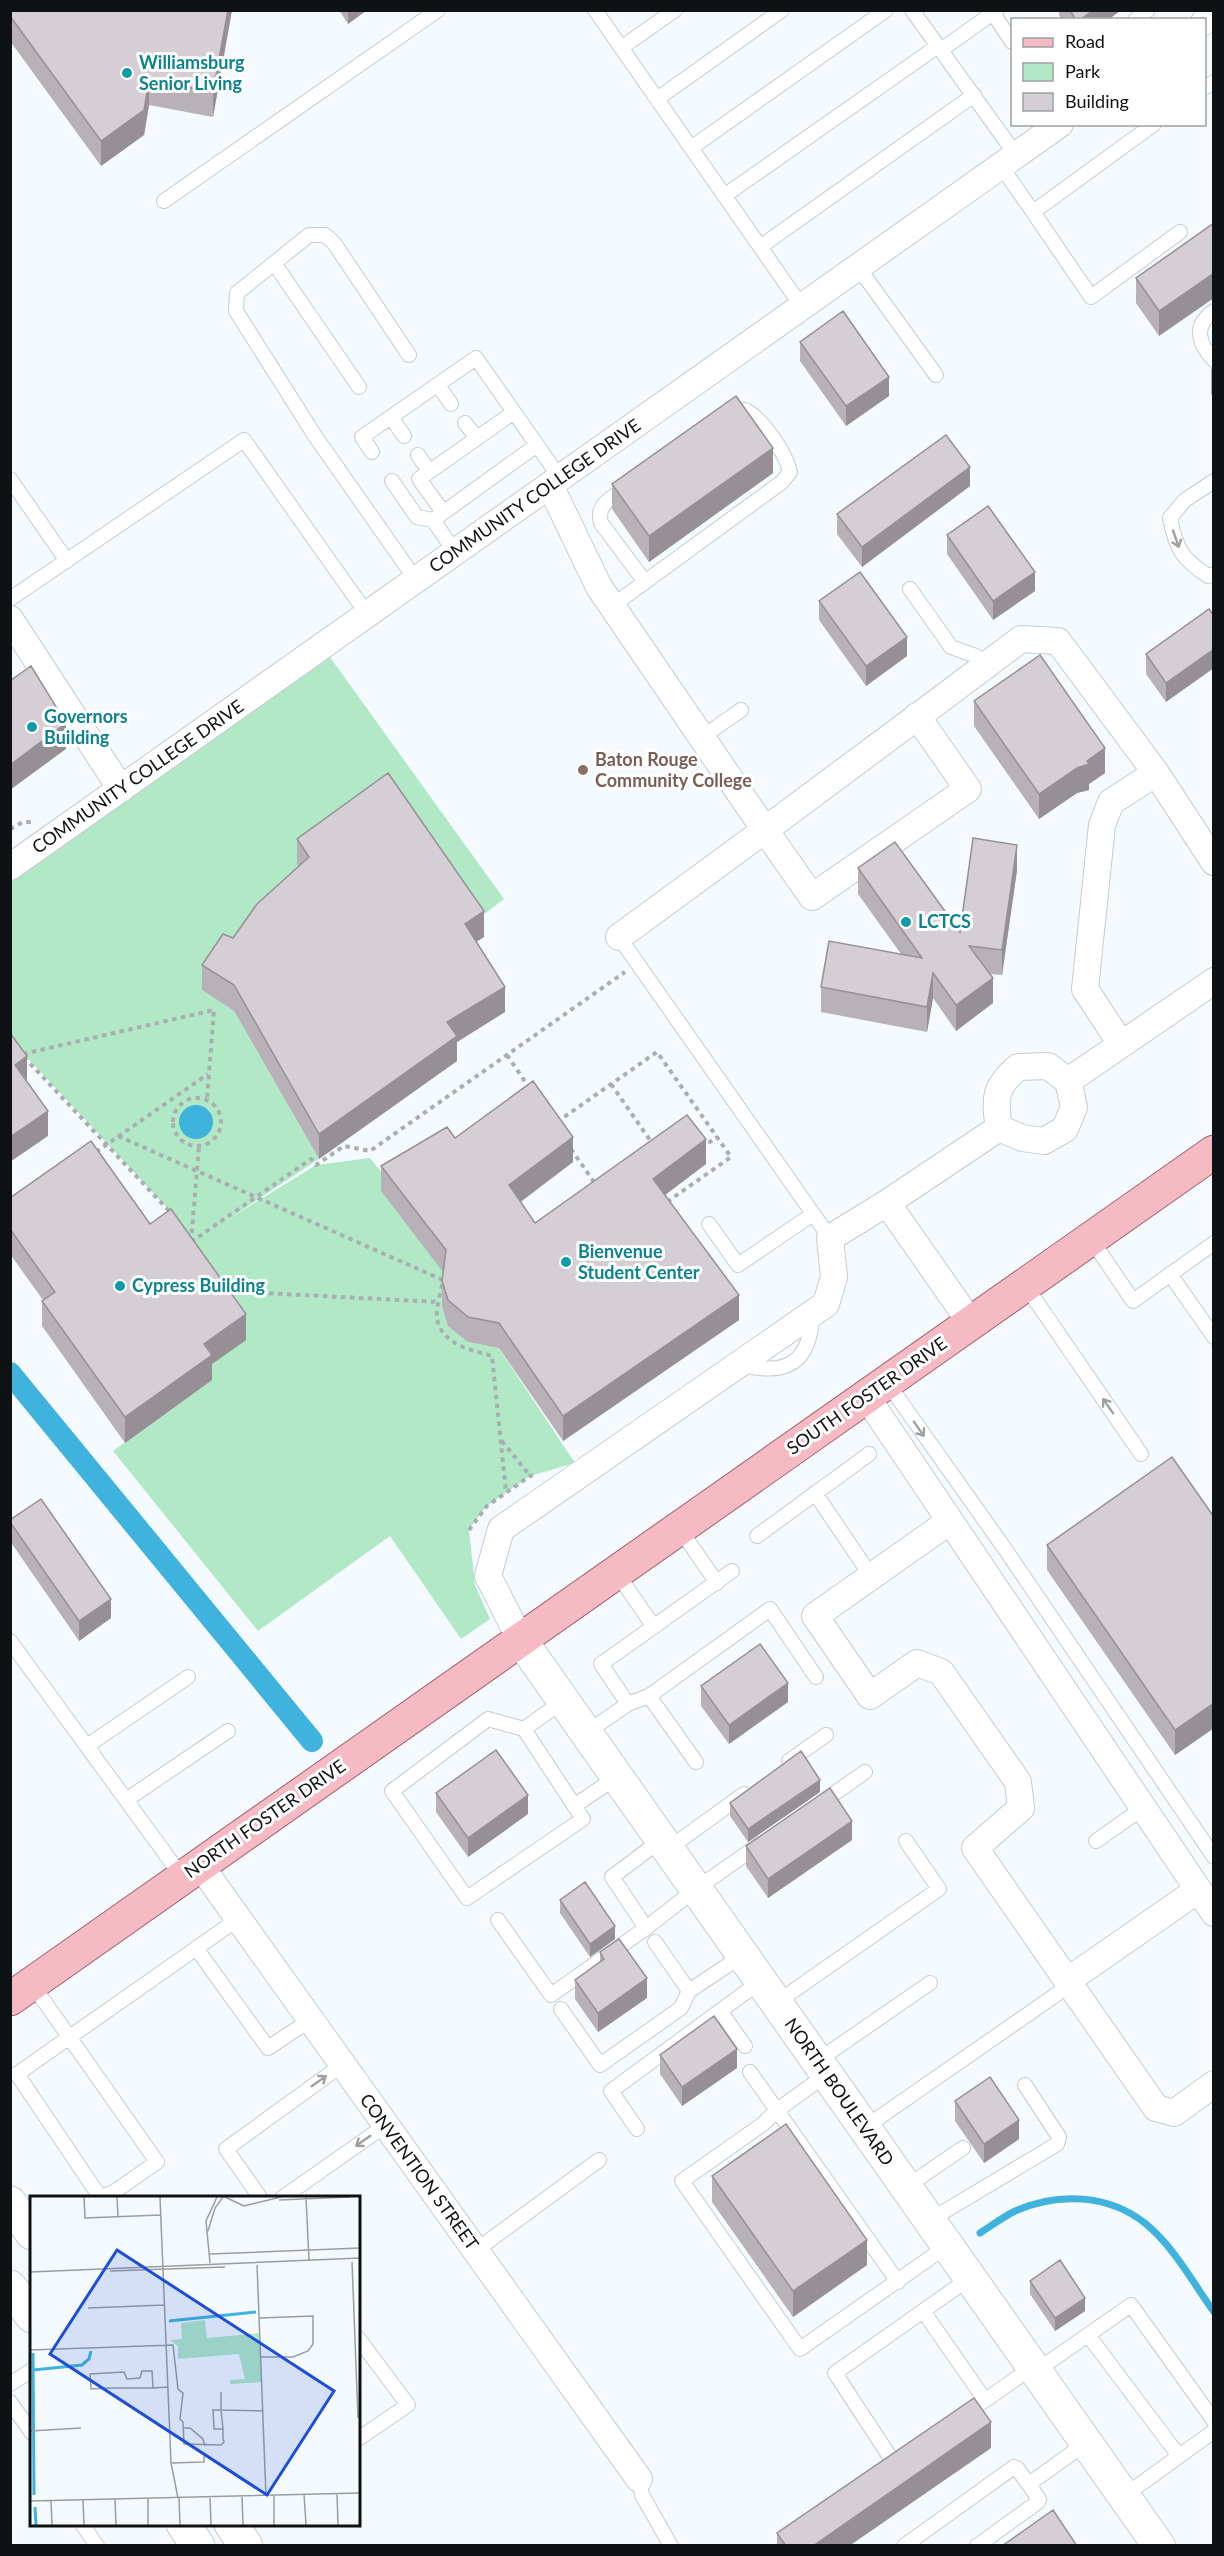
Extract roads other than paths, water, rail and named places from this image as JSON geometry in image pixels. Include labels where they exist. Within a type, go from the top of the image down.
[{"type":"main road","name":"SOUTH FOSTER DRIVE","points":[[520,1639],[1214,1152]]},
{"type":"main road","name":"NORTH FOSTER DRIVE","points":[[21,1992],[520,1639]]},
{"type":"main road","points":[[10,2203],[30,2231]]},
{"type":"main road","points":[[184,2526],[198,2546]]},
{"type":"main road","points":[[232,2526],[246,2546]]},
{"type":"street","name":"COMMUNITY COLLEGE DRIVE","points":[[10,867],[1056,126]]},
{"type":"street","points":[[555,481],[599,587],[700,738],[812,897],[968,789],[918,716]]},
{"type":"street","points":[[10,619],[121,789]]},
{"type":"street","points":[[619,937],[1021,639],[1058,641],[1156,773],[1214,862]]},
{"type":"street","points":[[1121,1044],[1085,989],[1102,825],[1111,802],[1156,773]]},
{"type":"street","points":[[1068,1081],[1214,981]]},
{"type":"street","points":[[1048,1066],[1068,1081],[1074,1107],[1065,1129],[1044,1141],[1022,1138],[999,1128],[996,1106],[1001,1082],[1018,1067],[1048,1066]]},
{"type":"street","points":[[520,1639],[488,1576],[501,1529],[826,1304],[834,1276],[830,1238],[999,1128]]},
{"type":"street","points":[[887,1203],[971,1323]]},
{"type":"street","points":[[876,1389],[950,1521],[1214,1913]]},
{"type":"street","points":[[950,1521],[815,1616],[870,1696],[917,1663],[941,1672],[1018,1782],[1021,1808],[975,1848],[1155,2108],[1174,2113],[1214,2084]]},
{"type":"street","name":"NORTH BOULEVARD","points":[[520,1639],[1159,2546]]},
{"type":"street","name":"CONVENTION STREET","points":[[191,1872],[238,1918],[639,2479]]},
{"type":"street","points":[[1069,1983],[1198,1890]]},
{"type":"lane","points":[[164,201],[438,10]]},
{"type":"lane","points":[[595,10],[802,306]]},
{"type":"lane","points":[[621,48],[675,10]]},
{"type":"lane","points":[[657,99],[782,10]]},
{"type":"lane","points":[[691,148],[886,10]]},
{"type":"lane","points":[[912,10],[974,95],[1033,212],[1091,297],[1180,232]]},
{"type":"lane","points":[[724,196],[995,12],[1011,40]]},
{"type":"lane","points":[[760,247],[974,95]]},
{"type":"lane","points":[[1033,212],[1151,126]]},
{"type":"lane","points":[[409,356],[334,243],[325,235],[309,235],[237,293],[236,311],[315,436],[416,580]]},
{"type":"lane","points":[[274,263],[359,387]]},
{"type":"lane","points":[[858,267],[936,375]]},
{"type":"lane","points":[[1214,311],[1206,316],[1199,330],[1199,338],[1214,360]]},
{"type":"lane","points":[[372,452],[362,437],[476,358],[537,445],[555,481]]},
{"type":"lane","points":[[438,385],[451,404]]},
{"type":"lane","points":[[612,606],[782,482],[790,472],[787,460],[754,415],[744,410],[733,413],[723,420]]},
{"type":"lane","points":[[455,552],[419,479],[514,412]]},
{"type":"lane","points":[[391,417],[404,436]]},
{"type":"lane","points":[[465,423],[477,438]]},
{"type":"lane","points":[[10,599],[244,440],[368,614]]},
{"type":"lane","points":[[392,481],[417,517],[438,516],[537,445]]},
{"type":"lane","points":[[418,455],[429,471]]},
{"type":"lane","points":[[10,479],[67,561]]},
{"type":"lane","points":[[639,479],[602,505],[599,514],[601,523],[645,582]]},
{"type":"lane","points":[[1214,481],[1185,500],[1170,518],[1175,543],[1191,565],[1208,576],[1214,574]]},
{"type":"lane","points":[[910,589],[951,647],[976,657],[985,666]]},
{"type":"lane","points":[[700,738],[741,710]]},
{"type":"lane","points":[[619,937],[830,1238]]},
{"type":"lane","points":[[710,1224],[738,1265],[813,1214]]},
{"type":"lane","points":[[1091,1239],[1133,1301],[1214,1243]]},
{"type":"lane","points":[[1170,1274],[1214,1337]]},
{"type":"lane","points":[[1024,1285],[1141,1454]]},
{"type":"lane","points":[[876,1389],[1005,1549],[1214,1857]]},
{"type":"lane","points":[[757,1536],[869,1454]]},
{"type":"lane","points":[[815,1493],[871,1576]]},
{"type":"lane","points":[[679,1528],[717,1582]]},
{"type":"lane","points":[[628,1704],[601,1664],[732,1571]]},
{"type":"lane","points":[[616,1572],[654,1627]]},
{"type":"lane","points":[[586,1733],[628,1704],[649,1696],[770,1608],[816,1677]]},
{"type":"lane","points":[[10,1641],[126,1800],[191,1872]]},
{"type":"lane","points":[[87,1746],[188,1677]]},
{"type":"lane","points":[[649,1696],[696,1762]]},
{"type":"lane","points":[[524,1729],[563,1701]]},
{"type":"lane","points":[[488,1719],[524,1729],[583,1819],[467,1898],[392,1791],[488,1719]]},
{"type":"lane","points":[[126,1800],[228,1731]]},
{"type":"lane","points":[[779,1768],[826,1735]]},
{"type":"lane","points":[[808,1811],[865,1772]]},
{"type":"lane","points":[[574,1806],[617,1777]]},
{"type":"lane","points":[[646,1928],[612,1877],[752,1788]]},
{"type":"lane","points":[[1096,1841],[1143,1808]]},
{"type":"lane","points":[[498,1920],[551,1995],[771,1837]]},
{"type":"lane","points":[[637,2129],[610,2091],[720,2011],[768,1992],[939,1889],[906,1841]]},
{"type":"lane","points":[[98,2196],[17,2074],[238,1918]]},
{"type":"lane","points":[[655,1942],[689,1991]]},
{"type":"lane","points":[[196,1948],[268,2048],[310,2020]]},
{"type":"lane","points":[[561,2009],[600,2065],[681,2008],[689,1991],[743,1955]]},
{"type":"lane","points":[[930,1983],[822,2068],[763,2124],[682,2181],[800,2349],[947,2246]]},
{"type":"lane","points":[[864,2128],[1069,1983]]},
{"type":"lane","points":[[21,1992],[69,2037],[157,2162],[114,2192],[102,2196]]},
{"type":"lane","points":[[720,2011],[745,2046]]},
{"type":"lane","points":[[259,2196],[226,2149],[342,2065]]},
{"type":"lane","points":[[750,2072],[898,2282]]},
{"type":"lane","points":[[930,2220],[1057,2144],[1059,2137],[1025,2085]]},
{"type":"lane","points":[[285,2196],[386,2125]]},
{"type":"lane","points":[[906,2187],[963,2148]]},
{"type":"lane","points":[[475,2251],[599,2160]]},
{"type":"lane","points":[[912,2450],[894,2463],[835,2373],[970,2278]]},
{"type":"lane","points":[[958,2419],[1131,2305],[1214,2421]]},
{"type":"lane","points":[[923,2311],[985,2400]]},
{"type":"lane","points":[[1088,2335],[1179,2457]]},
{"type":"lane","points":[[360,2341],[408,2405],[360,2438]]},
{"type":"lane","points":[[10,2384],[30,2371]]},
{"type":"lane","points":[[10,2402],[30,2430]]},
{"type":"lane","points":[[1124,2496],[1214,2431]]},
{"type":"lane","points":[[1029,2484],[1086,2443]]},
{"type":"lane","points":[[904,2546],[1014,2467],[1017,2468],[1039,2499],[1038,2502],[977,2546]]},
{"type":"lane","points":[[639,2479],[642,2494],[671,2546]]},
{"type":"lane","points":[[83,2526],[97,2546]]},
{"type":"water","points":[[196,1105],[208,1110],[213,1122],[208,1134],[196,1139],[184,1134],[179,1122],[184,1110]]},
{"type":"waterway","points":[[10,1373],[312,1741]]},
{"type":"waterway","points":[[980,2233],[1015,2211],[1048,2201],[1083,2199],[1116,2207],[1132,2214],[1156,2233],[1174,2254],[1214,2312]]},
{"type":"place","name":"Williamsburg Senior Living","points":[[127,73]]},
{"type":"place","name":"Governors Building","points":[[32,727]]},
{"type":"place","name":"Baton Rouge Community College","points":[[583,770]]},
{"type":"place","name":"LCTCS","points":[[906,922]]},
{"type":"place","name":"Bienvenue Student Center","points":[[566,1262]]},
{"type":"place","name":"Cypress Building","points":[[120,1286]]}]
